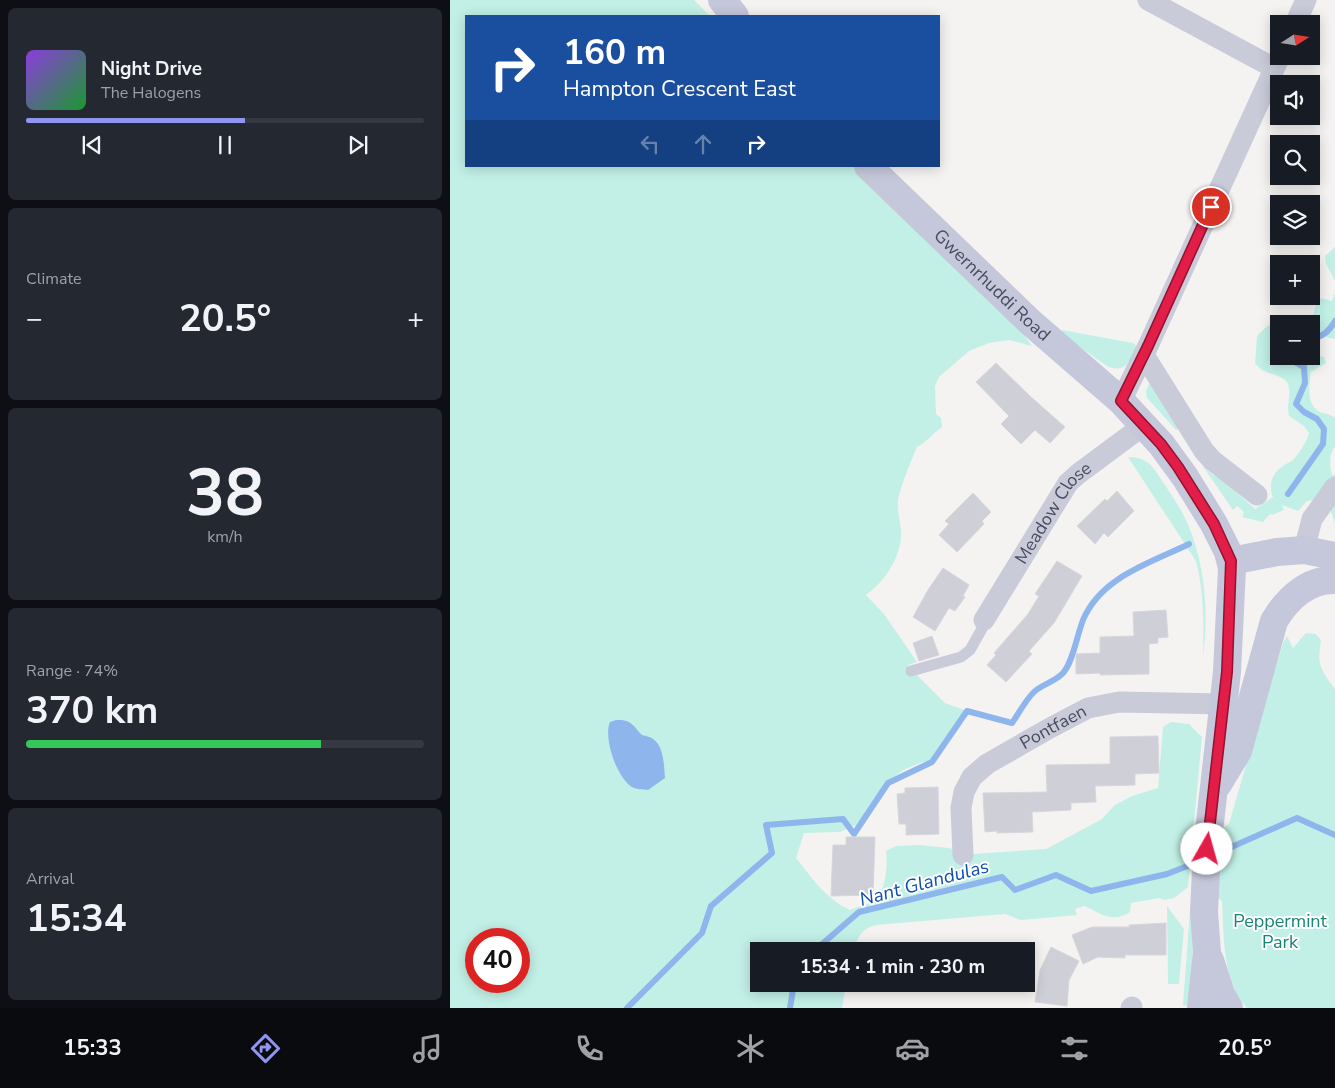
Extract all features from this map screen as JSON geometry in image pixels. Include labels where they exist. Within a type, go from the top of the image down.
[{"type":"street","points":[[722,0],[734,15]]},
{"type":"street","points":[[1148,0],[1270,59]]},
{"type":"street","points":[[1299,15],[1306,0]]},
{"type":"street","points":[[1121,401],[1144,355],[1276,65]]},
{"type":"street","name":"Gwernrhuddi Road","points":[[869,167],[1029,321],[1121,401],[1144,425],[1161,444],[1185,477],[1214,524],[1231,561]]},
{"type":"street","points":[[1144,355],[1204,451],[1212,460],[1257,495]]},
{"type":"street","name":"Meadow Close","points":[[984,620],[1068,483],[1144,425]]},
{"type":"street","points":[[1304,550],[1312,519],[1335,488]]},
{"type":"street","points":[[1201,1008],[1207,952],[1204,912],[1207,849],[1227,672],[1231,561],[1277,552],[1304,550],[1335,556]]},
{"type":"street","points":[[1213,791],[1238,751],[1274,621],[1284,606],[1298,593],[1313,584],[1335,580]]},
{"type":"street","name":"Pontfaen","points":[[963,855],[960,808],[964,792],[972,777],[987,764],[1026,741],[1088,708],[1119,702],[1224,704]]},
{"type":"street","points":[[1207,952],[1221,994],[1229,1008]]},
{"type":"lane","points":[[911,671],[961,657],[970,650],[983,626],[984,620]]},
{"type":"green space","points":[[450,0],[694,0],[709,15],[465,15],[465,167],[875,167],[1022,332],[1032,346],[1009,340],[989,343],[969,351],[939,377],[935,386],[936,414],[941,418],[942,427],[917,447],[899,497],[898,509],[901,538],[896,557],[886,575],[866,595],[884,614],[917,662],[908,665],[913,674],[916,674],[945,703],[967,711],[957,730],[947,739],[931,762],[923,762],[905,769],[884,784],[875,806],[866,821],[840,832],[804,833],[796,858],[827,894],[850,910],[873,901],[881,892],[885,878],[886,851],[896,846],[920,845],[949,848],[972,854],[1046,849],[1102,819],[1115,805],[1132,796],[1158,788],[1163,727],[1171,722],[1189,724],[1202,737],[1188,887],[1174,898],[1164,900],[1159,898],[1131,903],[1130,912],[1118,917],[1107,916],[1084,906],[1075,909],[1077,915],[1021,920],[1005,914],[876,925],[864,931],[856,942],[750,942],[750,992],[845,992],[842,1008],[450,1008]]},
{"type":"green space","points":[[1335,247],[1335,281],[1326,264],[1325,256]]},
{"type":"green space","points":[[1335,293],[1335,339],[1320,334],[1320,315],[1313,315],[1316,305],[1320,305],[1321,298],[1332,301]]},
{"type":"green space","points":[[1270,325],[1270,365],[1320,365],[1320,356],[1324,357],[1326,363],[1311,372],[1310,400],[1312,405],[1320,412],[1335,418],[1335,447],[1331,453],[1330,461],[1332,475],[1335,475],[1335,523],[1332,514],[1320,499],[1327,482],[1313,500],[1307,501],[1298,511],[1282,505],[1284,510],[1272,515],[1270,514],[1263,522],[1242,517],[1244,512],[1237,506],[1233,510],[1202,465],[1214,476],[1216,474],[1255,509],[1273,497],[1271,484],[1276,472],[1293,460],[1304,444],[1309,433],[1304,426],[1289,416],[1288,384],[1280,377],[1263,370],[1255,364],[1257,336]]},
{"type":"green space","points":[[1062,330],[1133,343],[1137,346],[1126,365],[1113,368],[1107,366],[1060,333]]},
{"type":"green space","points":[[1150,382],[1179,429],[1176,430],[1147,398],[1146,391]]},
{"type":"green space","points":[[1128,457],[1142,459],[1151,465],[1180,508],[1193,538],[1202,571],[1204,588],[1206,623],[1203,657],[1203,609],[1196,561]]},
{"type":"green space","name":"Peppermint Park","points":[[1306,633],[1316,634],[1321,640],[1319,655],[1321,666],[1335,689],[1335,1008],[1247,1008],[1233,985],[1226,958],[1222,901],[1216,896],[1214,835],[1229,824],[1283,643],[1287,636],[1293,648]]},
{"type":"green space","points":[[1167,906],[1184,929],[1179,984],[1168,984]]},
{"type":"green space","points":[[1190,910],[1193,910],[1192,1007],[1183,1005]]},
{"type":"water","points":[[616,720],[629,722],[642,735],[652,738],[659,746],[663,757],[665,778],[648,790],[632,787],[626,782],[617,767],[608,738],[610,722]]},
{"type":"building","points":[[996,363],[1065,427],[1050,443],[1035,430],[1021,444],[1001,424],[1009,416],[976,382]]},
{"type":"building","points":[[1117,491],[1134,511],[1108,537],[1104,533],[1095,544],[1077,526],[1105,499],[1107,501]]},
{"type":"building","points":[[973,493],[991,512],[982,521],[984,524],[957,552],[939,535],[949,524],[945,521]]},
{"type":"building","points":[[1057,561],[1082,576],[1054,623],[1029,651],[1032,654],[1006,682],[987,665],[996,655],[994,653],[1028,614],[1039,596],[1035,594]]},
{"type":"building","points":[[943,568],[969,585],[963,596],[965,597],[955,611],[949,608],[935,631],[913,617]]},
{"type":"building","points":[[1166,610],[1168,637],[1158,638],[1158,643],[1149,644],[1149,674],[1076,674],[1076,654],[1100,653],[1100,637],[1134,636],[1133,612]]},
{"type":"building","points":[[932,636],[939,655],[919,661],[913,643]]},
{"type":"building","points":[[1158,736],[1159,773],[1135,774],[1135,785],[1095,786],[1096,802],[1071,803],[1071,810],[1032,812],[1033,832],[985,832],[983,793],[1047,792],[1046,765],[1110,764],[1110,737]]},
{"type":"building","points":[[938,787],[939,834],[906,835],[906,824],[899,824],[897,794],[905,793],[905,788]]},
{"type":"building","points":[[846,837],[875,837],[873,895],[831,896],[833,845],[846,845]]},
{"type":"building","points":[[1166,923],[1166,955],[1125,955],[1125,958],[1098,957],[1083,964],[1072,935],[1092,927],[1129,927],[1129,925]]},
{"type":"building","points":[[1051,947],[1079,961],[1069,980],[1067,1006],[1035,1002],[1040,970]]},
{"type":"waterway","points":[[1320,336],[1335,321]]},
{"type":"waterway","points":[[1288,494],[1323,444],[1324,429],[1317,419],[1304,412],[1296,404],[1305,383],[1304,367],[1300,365]]},
{"type":"waterway","points":[[627,1008],[702,933],[711,906],[772,853],[766,825],[843,819],[854,834],[888,783],[932,762],[967,711],[1012,723],[1034,692],[1063,673],[1072,655],[1083,620],[1091,605],[1114,582],[1143,565],[1189,544]]},
{"type":"waterway","name":"Nant Glandulas","points":[[1227,849],[1297,818],[1335,835]]},
{"type":"waterway","name":"Nant Glandulas","points":[[824,942],[859,912],[1002,877],[1015,890],[1056,875],[1091,891],[1167,874],[1190,865]]},
{"type":"waterway","name":"Nant Glandulas","points":[[790,1008],[793,992]]},
{"type":"route","points":[[1207,849],[1227,672],[1231,561],[1214,524],[1172,457],[1121,401],[1211,207]]}]
